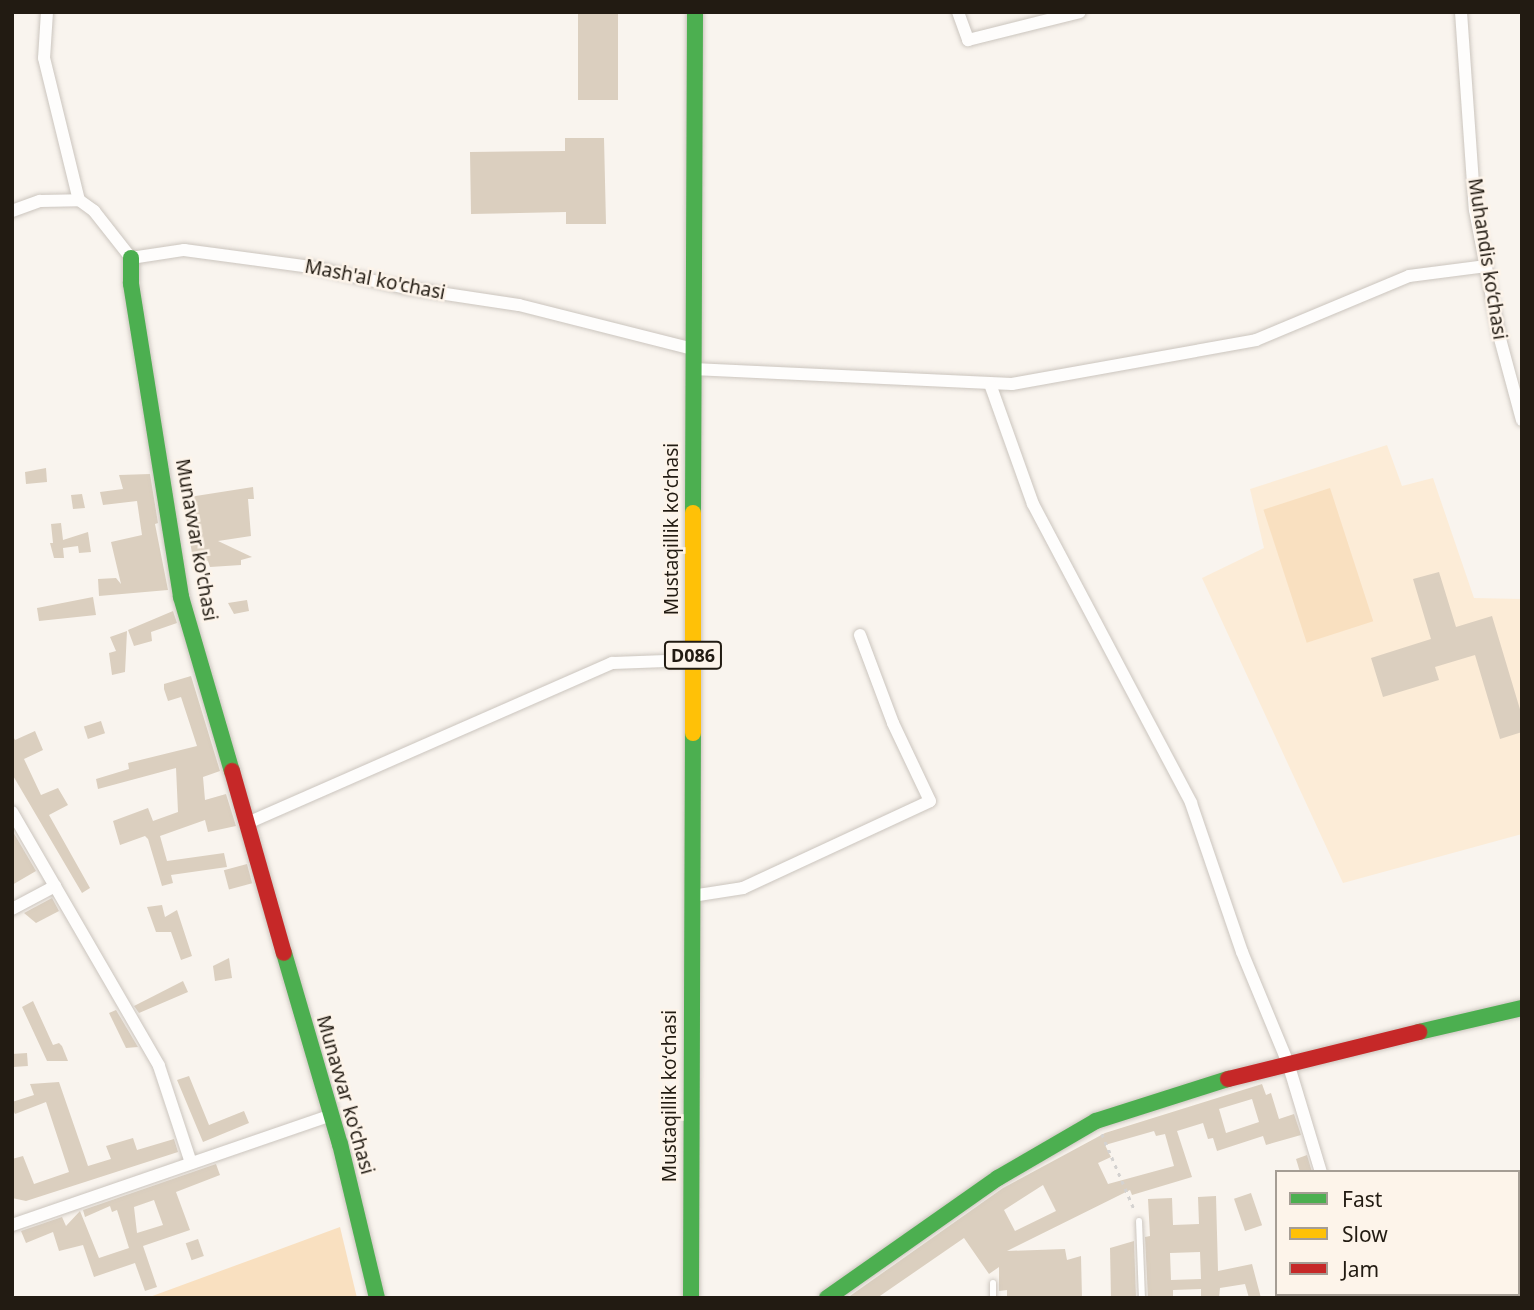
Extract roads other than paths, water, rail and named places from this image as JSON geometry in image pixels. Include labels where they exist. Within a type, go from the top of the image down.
[{"type":"street","points":[[47,12],[44,58],[79,200],[93,211],[131,258]]},
{"type":"street","name":"Mustaqillik koʻchasi","points":[[691,1298],[695,12]]},
{"type":"street","points":[[958,12],[968,40],[1080,12]]},
{"type":"street","name":"Muhandis ko‘chasi","points":[[1461,12],[1475,211],[1499,335],[1522,420]]},
{"type":"street","points":[[12,211],[40,201],[79,200]]},
{"type":"street","name":"Mash'al ko'chasi","points":[[131,258],[184,250],[311,267],[405,288],[519,305],[693,349]]},
{"type":"street","name":"Munavvar ko'chasi","points":[[131,258],[131,284],[181,597],[331,1115],[377,1298]]},
{"type":"street","points":[[693,369],[1012,384],[1256,340],[1409,276],[1486,266]]},
{"type":"street","points":[[989,384],[1033,504],[1191,803],[1242,951],[1288,1063],[1320,1170]]},
{"type":"street","points":[[692,895],[743,888],[930,801],[893,723],[860,635]]},
{"type":"street","points":[[245,824],[612,663],[692,660]]},
{"type":"street","points":[[12,812],[159,1066],[191,1163]]},
{"type":"street","points":[[12,909],[55,886]]},
{"type":"street","points":[[827,1298],[998,1178],[1096,1121],[1288,1063],[1522,1008]]},
{"type":"street","points":[[12,1225],[331,1115]]},
{"type":"lane","points":[[1139,1221],[1142,1298]]},
{"type":"lane","points":[[993,1283],[993,1298]]}]
